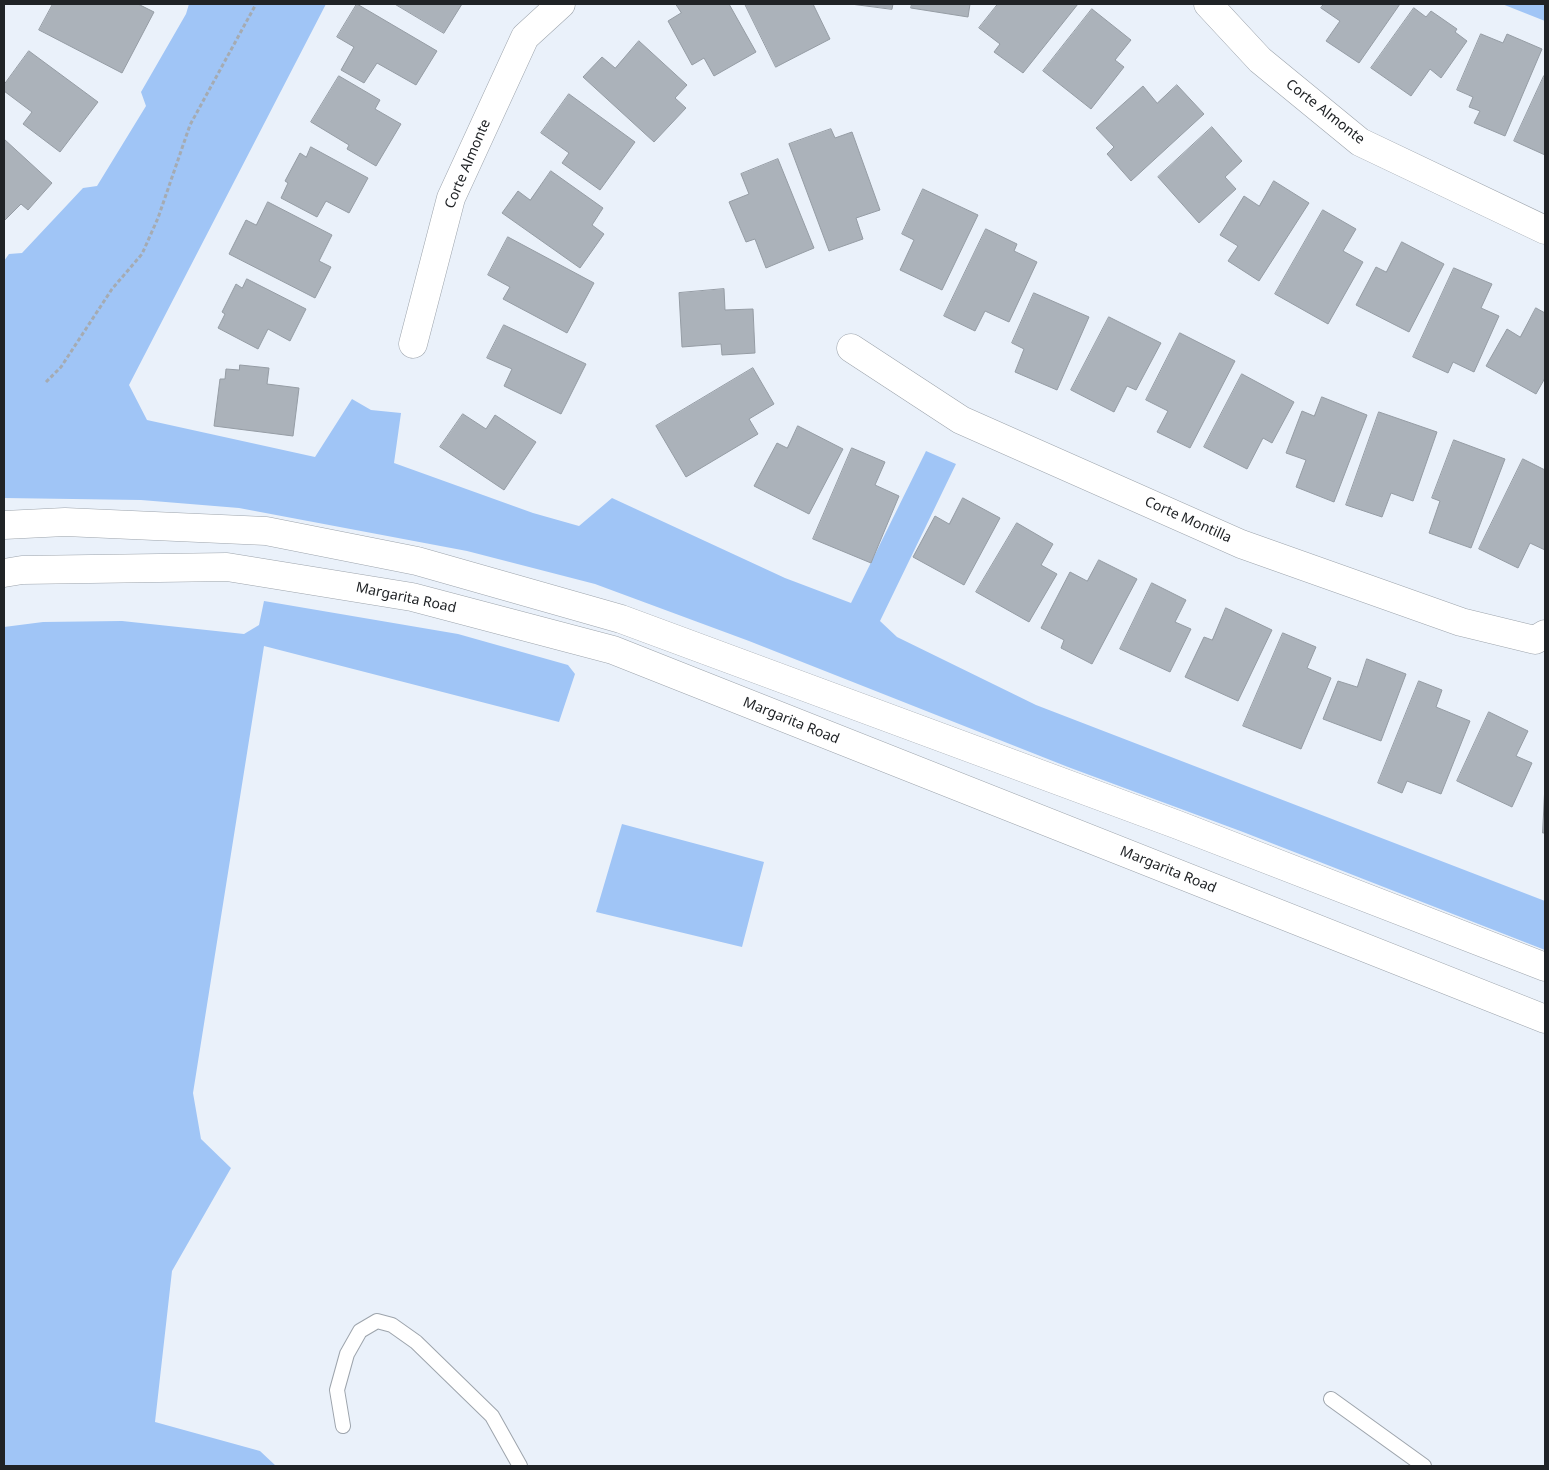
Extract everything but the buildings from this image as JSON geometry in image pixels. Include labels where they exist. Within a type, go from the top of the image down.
[{"type":"main road","name":"Corte Almonte","points":[[413,344],[451,198],[524,37],[561,4]]},
{"type":"main road","name":"Corte Almonte","points":[[1208,4],[1260,60],[1360,142],[1545,230]]},
{"type":"main road","name":"Corte Montilla","points":[[851,348],[961,420],[1240,544],[1461,622],[1535,640],[1545,634]]},
{"type":"main road","points":[[4,525],[65,522],[266,531],[417,561],[621,619],[1169,822],[1545,967]]},
{"type":"main road","name":"Margarita Road","points":[[4,573],[22,570],[227,566],[412,596],[613,650],[1545,1018]]},
{"type":"lane","points":[[343,1426],[337,1390],[347,1354],[360,1331],[377,1320],[392,1325],[416,1342],[492,1416],[520,1466]]},
{"type":"lane","points":[[1332,1399],[1424,1466]]},
{"type":"path","points":[[46,382],[61,367],[112,289],[142,254],[158,218],[190,125],[256,4]]},
{"type":"shaded area","points":[[189,4],[326,4],[129,385],[147,420],[315,457],[352,399],[371,410],[401,413],[394,463],[533,513],[579,526],[612,498],[785,578],[851,603],[926,451],[956,464],[880,621],[897,637],[1036,705],[1545,901],[1545,950],[1243,832],[1068,767],[749,641],[595,584],[467,551],[239,508],[141,500],[4,498],[4,261],[9,254],[22,253],[83,188],[97,186],[146,106],[141,92],[186,14]]},
{"type":"shaded area","points":[[1502,4],[1545,4],[1545,21]]},
{"type":"shaded area","points":[[264,601],[458,634],[568,665],[575,674],[559,722],[264,646],[193,1093],[201,1139],[231,1168],[172,1271],[155,1422],[260,1451],[276,1466],[4,1466],[4,627],[43,622],[122,621],[244,634],[259,625]]},
{"type":"shaded area","points":[[622,824],[764,862],[742,947],[596,912]]}]
